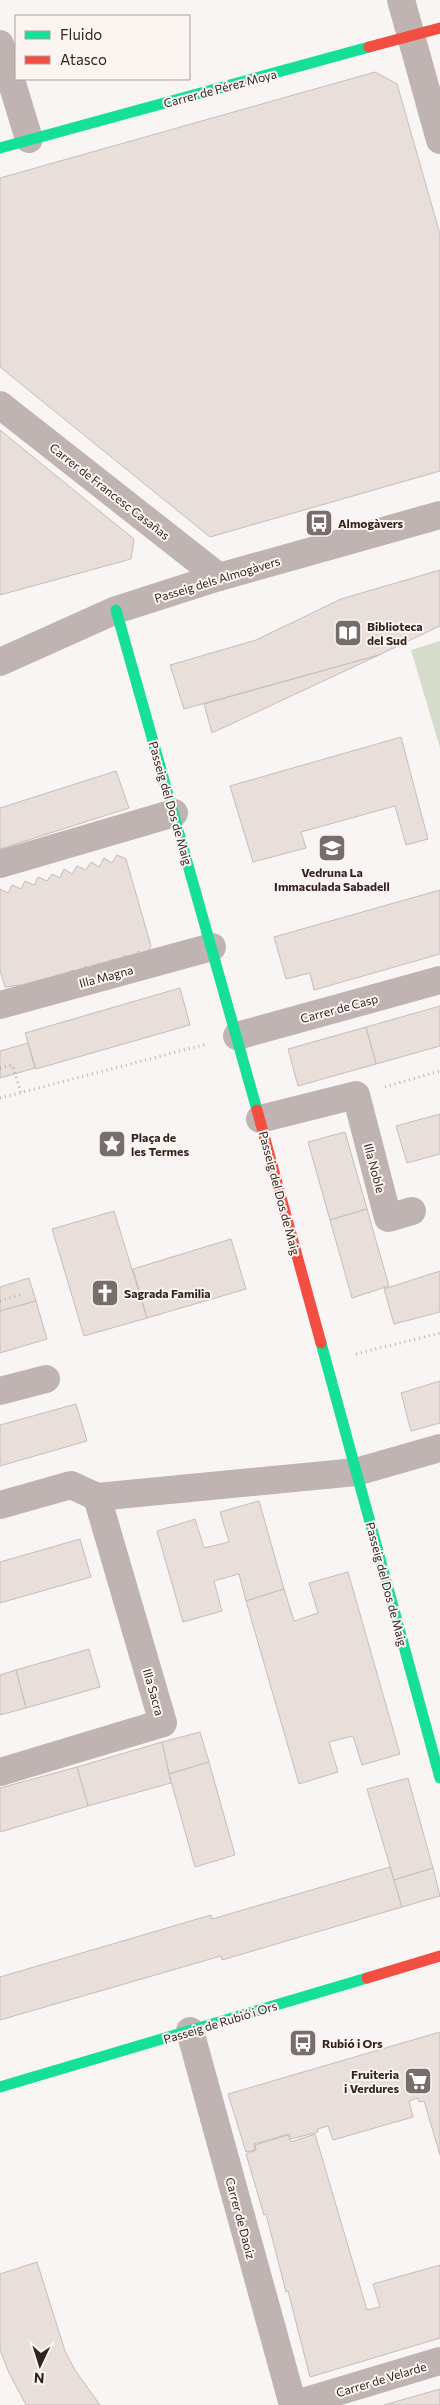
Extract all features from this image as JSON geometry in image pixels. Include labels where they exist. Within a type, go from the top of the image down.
[{"type":"street","points":[[401,0],[440,140]]},
{"type":"street","name":"Carrer de Pérez Moya","points":[[0,148],[440,28]]},
{"type":"street","points":[[0,44],[29,139]]},
{"type":"street","name":"Carrer de Francesc Casañas","points":[[0,405],[219,577]]},
{"type":"street","name":"Passeig dels Almogàvers","points":[[0,662],[116,610],[219,577],[440,515]]},
{"type":"street","name":"Passeig del Dos de Maig","points":[[116,610],[237,1036],[440,1778]]},
{"type":"street","points":[[0,864],[174,813]]},
{"type":"street","name":"Illa Magna","points":[[0,1005],[212,947]]},
{"type":"street","name":"Carrer de Casp","points":[[237,1036],[440,980]]},
{"type":"street","points":[[260,1119],[356,1095]]},
{"type":"street","name":"Illa Noble","points":[[356,1095],[388,1218],[412,1211]]},
{"type":"street","points":[[0,1391],[46,1379]]},
{"type":"street","points":[[0,1505],[71,1486],[97,1497],[356,1472],[440,1448]]},
{"type":"street","name":"Illa Sacra","points":[[0,1772],[163,1723],[97,1497]]},
{"type":"street","name":"Passeig de Rubió i Ors","points":[[0,2087],[440,1956]]},
{"type":"street","name":"Carrer de Daoiz","points":[[190,2030],[293,2405]]},
{"type":"street","name":"Carrer de Velarde","points":[[293,2405],[440,2361]]},
{"type":"path","points":[[0,1098],[196,1047]]},
{"type":"path","points":[[0,1068],[12,1065],[21,1092]]},
{"type":"path","points":[[356,1095],[440,1071]]},
{"type":"path","points":[[0,1301],[24,1294]]},
{"type":"path","points":[[326,1361],[440,1333]]},
{"type":"green space","points":[[440,641],[440,748],[411,650]]},
{"type":"building","points":[[375,72],[397,84],[440,234],[440,471],[210,537],[0,367],[0,178]]},
{"type":"building","points":[[0,430],[134,539],[131,559],[0,595]]},
{"type":"building","name":"Biblioteca del Sud","points":[[440,570],[440,626],[379,655],[184,709],[170,665],[256,640],[341,599]]},
{"type":"building","points":[[379,655],[212,733],[204,704]]},
{"type":"building","points":[[401,737],[428,839],[406,845],[395,806],[301,832],[306,848],[253,862],[230,786]]},
{"type":"building","points":[[116,771],[129,808],[0,849],[0,808]]},
{"type":"building","points":[[117,855],[126,859],[151,946],[146,956],[138,951],[133,960],[124,955],[120,963],[112,959],[107,967],[98,963],[93,971],[85,966],[81,975],[72,970],[68,978],[59,974],[54,982],[46,978],[42,986],[29,990],[20,985],[5,987],[0,970],[0,889],[8,893],[12,885],[21,889],[25,881],[34,885],[38,877],[47,881],[52,874],[60,878],[64,869],[72,874],[77,866],[86,870],[91,862],[99,867],[104,858],[112,863]]},
{"type":"building","points":[[440,890],[440,954],[314,990],[310,973],[286,979],[274,937]]},
{"type":"building","points":[[180,988],[190,1025],[36,1069],[25,1033]]},
{"type":"building","points":[[440,1006],[440,1046],[376,1064],[366,1027]]},
{"type":"building","points":[[366,1027],[376,1064],[298,1086],[288,1049]]},
{"type":"building","points":[[28,1043],[35,1068],[0,1078],[0,1051]]},
{"type":"building","points":[[440,1114],[440,1154],[407,1163],[396,1126]]},
{"type":"building","points":[[345,1132],[367,1209],[330,1220],[308,1142]]},
{"type":"building","points":[[367,1209],[389,1286],[352,1298],[330,1220]]},
{"type":"building","name":"Sagrada Familia","points":[[114,1211],[147,1318],[84,1336],[52,1229]]},
{"type":"building","points":[[231,1239],[246,1289],[147,1318],[133,1269]]},
{"type":"building","points":[[440,1271],[440,1312],[394,1324],[384,1289]]},
{"type":"building","points":[[29,1278],[36,1301],[0,1311],[0,1287]]},
{"type":"building","points":[[36,1301],[47,1339],[0,1353],[0,1311]]},
{"type":"building","points":[[440,1381],[440,1423],[411,1431],[401,1393]]},
{"type":"building","points":[[76,1404],[87,1441],[0,1466],[0,1425]]},
{"type":"building","points":[[259,1501],[284,1589],[246,1601],[239,1574],[214,1581],[222,1611],[183,1622],[157,1531],[195,1519],[204,1548],[229,1542],[220,1512]]},
{"type":"building","points":[[80,1539],[91,1577],[0,1603],[0,1562]]},
{"type":"building","points":[[348,1572],[400,1754],[362,1765],[353,1736],[329,1742],[338,1772],[299,1784],[246,1601],[284,1589],[294,1621],[318,1613],[309,1583]]},
{"type":"building","points":[[89,1649],[100,1687],[26,1708],[16,1670]]},
{"type":"building","points":[[16,1670],[26,1708],[0,1715],[0,1675]]},
{"type":"building","points":[[200,1732],[209,1762],[169,1774],[162,1742]]},
{"type":"building","points":[[162,1742],[171,1783],[88,1806],[77,1767]]},
{"type":"building","points":[[209,1762],[235,1855],[195,1867],[169,1774]]},
{"type":"building","points":[[77,1767],[88,1806],[0,1832],[0,1788]]},
{"type":"building","points":[[408,1778],[433,1868],[394,1880],[367,1789]]},
{"type":"building","points":[[390,1867],[402,1907],[222,1960],[221,1956],[0,2020],[0,1977],[211,1915],[212,1919]]},
{"type":"building","points":[[433,1868],[440,1896],[402,1907],[394,1880]]},
{"type":"building","points":[[440,2032],[440,2155],[424,2101],[419,2102],[418,2098],[409,2101],[413,2117],[333,2140],[328,2126],[317,2129],[318,2132],[291,2139],[289,2134],[254,2144],[255,2150],[246,2152],[228,2094]]},
{"type":"building","points":[[315,2134],[367,2310],[380,2307],[373,2284],[440,2265],[440,2338],[310,2377],[266,2214],[264,2215],[246,2154],[256,2150],[255,2145],[288,2135],[291,2142]]},
{"type":"building","points":[[37,2262],[65,2351],[75,2370],[100,2405],[26,2405],[9,2373],[0,2350],[0,2274]]},
{"type":"building","points":[[440,2389],[440,2405],[384,2405]]},
{"type":"traffic: fast","points":[[0,148],[369,47]]},
{"type":"traffic: fast","points":[[116,610],[257,1110]]},
{"type":"traffic: fast","points":[[321,1343],[440,1778]]},
{"type":"traffic: fast","points":[[0,2087],[367,1978]]},
{"type":"traffic: jam","points":[[369,47],[440,28]]},
{"type":"traffic: jam","points":[[257,1110],[321,1343]]},
{"type":"traffic: jam","points":[[367,1978],[440,1956]]},
{"type":"place","name":"Almogàvers","points":[[319,523]]},
{"type":"place","name":"Biblioteca del Sud","points":[[348,633]]},
{"type":"place","name":"Vedruna La Immaculada Sabadell","points":[[332,848]]},
{"type":"place","name":"Plaça de les Termes","points":[[112,1144]]},
{"type":"place","name":"Sagrada Familia","points":[[105,1293]]},
{"type":"place","name":"Rubió i Ors","points":[[303,2043]]},
{"type":"place","name":"Fruiteria i Verdures","points":[[418,2081]]}]
